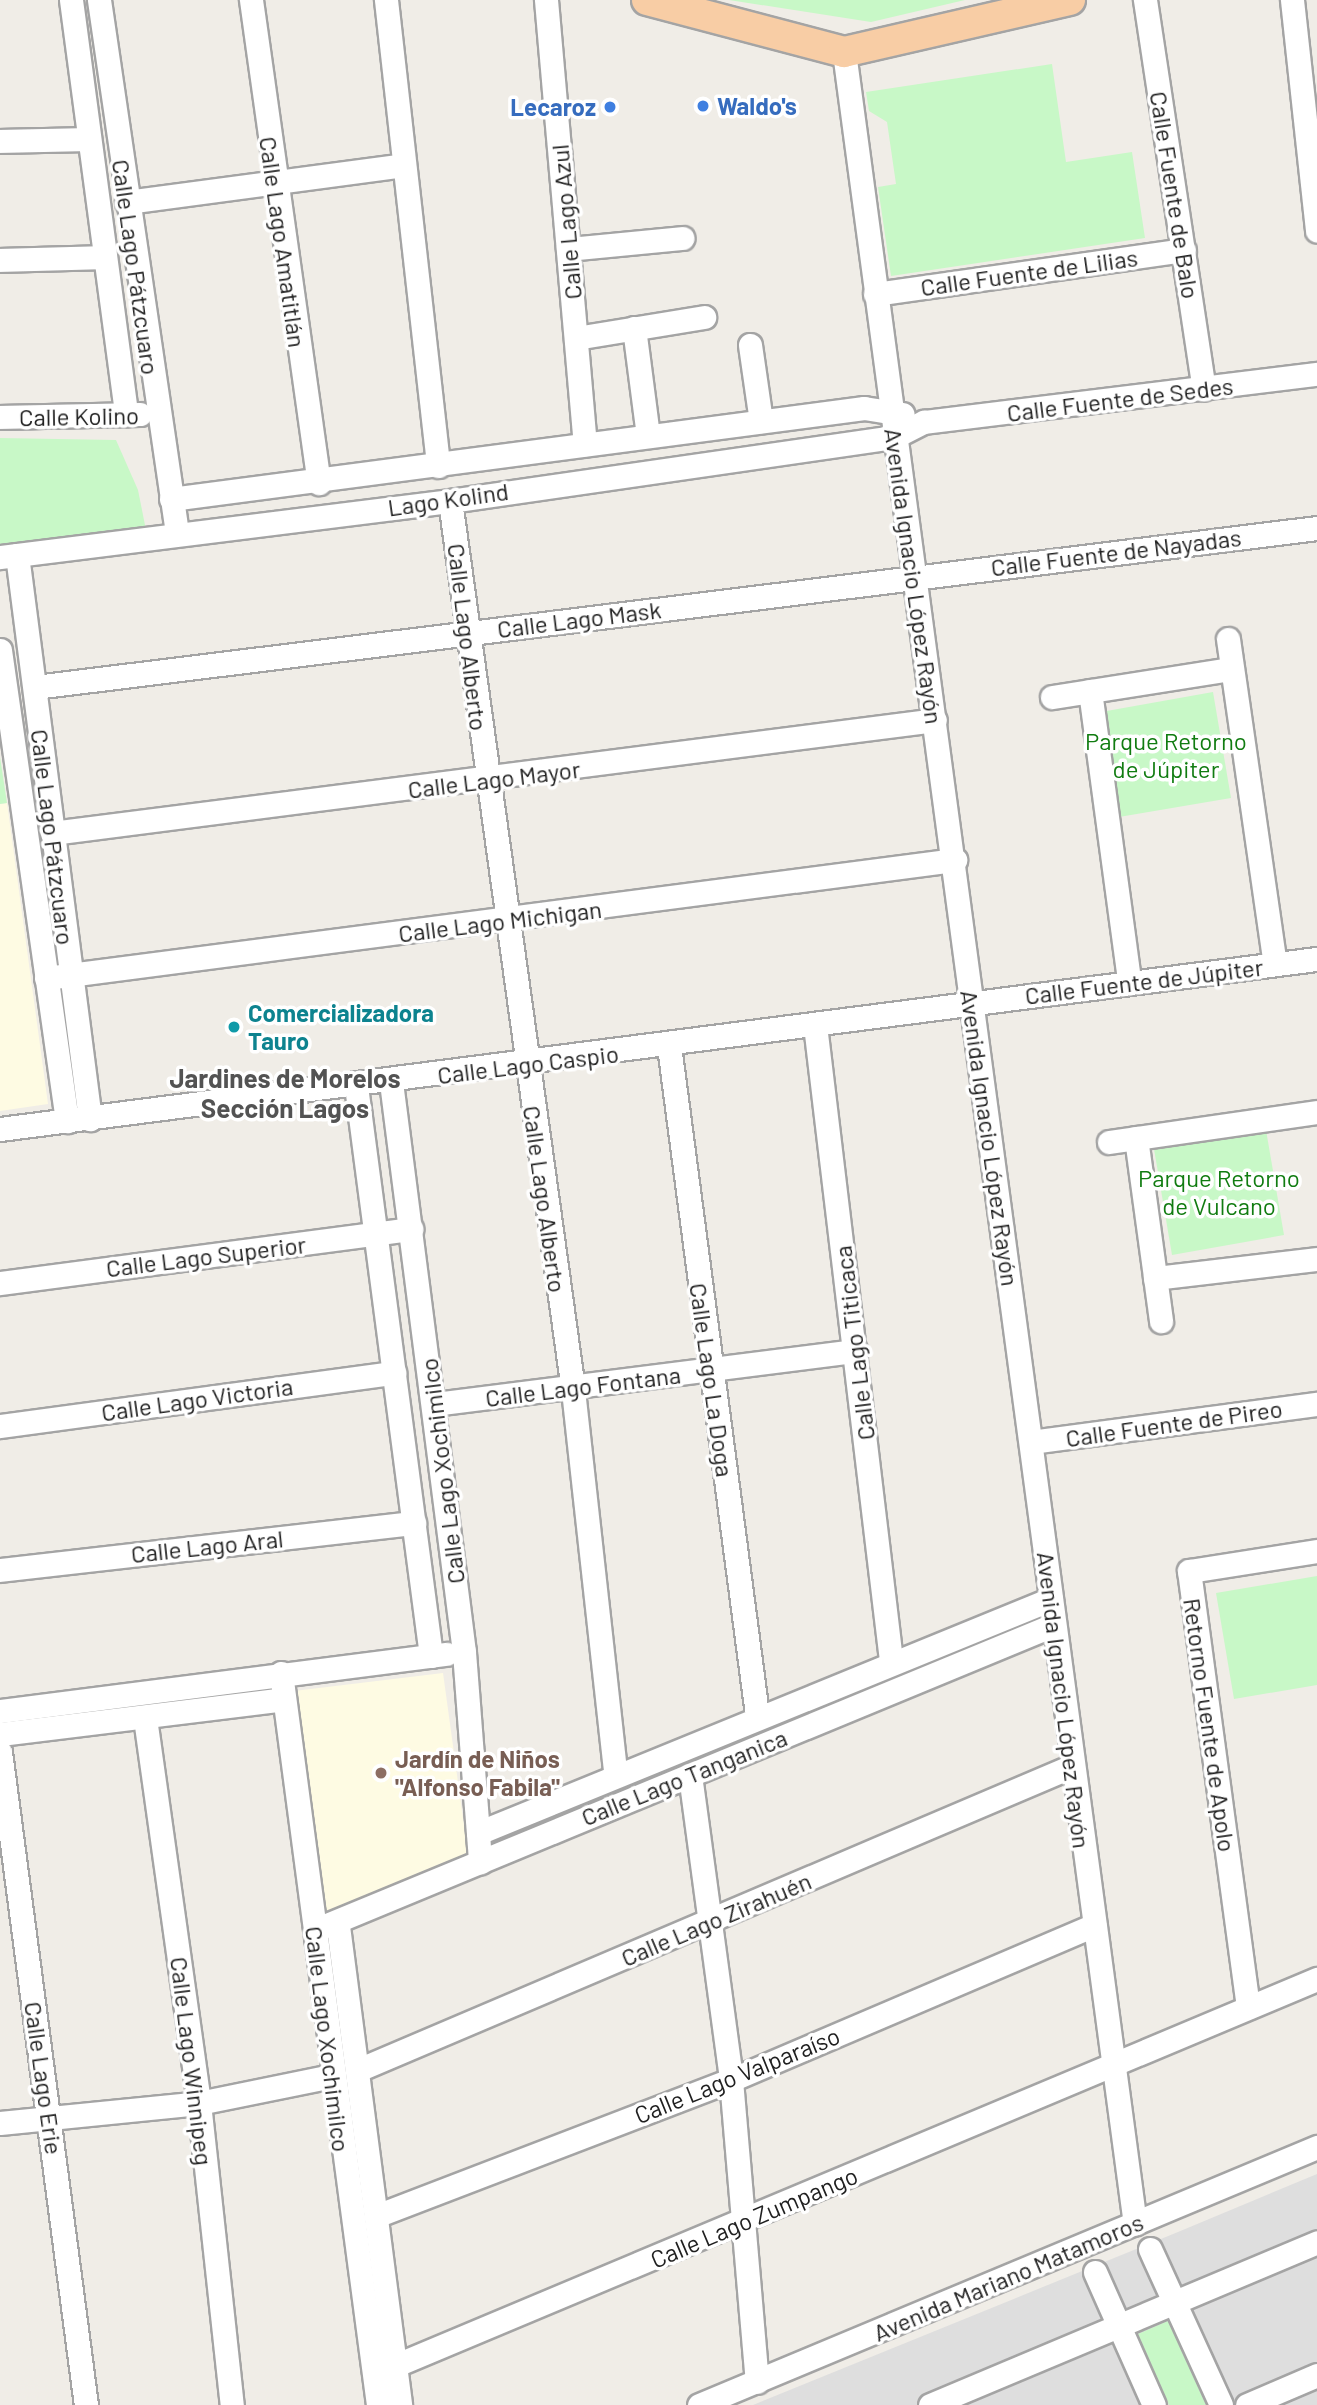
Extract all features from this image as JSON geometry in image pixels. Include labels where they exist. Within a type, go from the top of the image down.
[{"type":"main road","points":[[647,0],[844,52],[1070,0]]},
{"type":"street","name":"Calle Lago Pátzcuaro","points":[[71,0],[126,414]]},
{"type":"street","name":"Calle Lago Pátzcuaro","points":[[99,0],[157,415],[177,533]]},
{"type":"street","name":"Calle Lago Amatitlán","points":[[251,0],[274,183],[319,483]]},
{"type":"street","points":[[386,0],[438,466]]},
{"type":"street","name":"Calle Lago Azul","points":[[546,0],[585,444]]},
{"type":"street","name":"Calle Fuente de Balo","points":[[1145,0],[1204,389]]},
{"type":"street","points":[[1292,0],[1310,114],[1317,231]]},
{"type":"street","name":"Avenida Ignacio López Rayón","points":[[844,52],[890,408],[955,860],[1072,1766],[1135,2224]]},
{"type":"street","points":[[0,141],[89,139]]},
{"type":"street","points":[[95,183],[126,191],[274,183],[404,165]]},
{"type":"street","points":[[568,249],[682,238]]},
{"type":"street","name":"Calle Fuente de Lilias","points":[[875,294],[1184,250]]},
{"type":"street","points":[[0,260],[105,257]]},
{"type":"street","points":[[576,338],[704,317]]},
{"type":"street","points":[[634,328],[648,436]]},
{"type":"street","points":[[750,345],[761,421]]},
{"type":"street","name":"Calle Fuente de Sedes","points":[[894,437],[924,422],[1317,374]]},
{"type":"street","name":"Lago Kolind","points":[[171,499],[319,483],[761,421],[890,408]]},
{"type":"street","name":"Calle Fuente de Sedes","points":[[890,408],[924,422]]},
{"type":"street","name":"Calle Kolino","points":[[0,417],[157,415]]},
{"type":"street","name":"Lago Kolind","points":[[8,556],[450,501],[517,489],[894,437]]},
{"type":"street","points":[[514,455],[517,489]]},
{"type":"street","name":"Calle Lago Alberto","points":[[450,501],[504,921],[573,1390],[615,1772]]},
{"type":"street","name":"Calle Fuente de Nayadas","points":[[915,577],[1317,528]]},
{"type":"street","name":"Calle Lago Pátzcuaro","points":[[8,556],[35,687],[71,975],[78,1120]]},
{"type":"street","name":"Calle Lago Mask","points":[[35,687],[915,577]]},
{"type":"street","points":[[1228,639],[1275,964]]},
{"type":"street","name":"Calle Lago Pátzcuaro","points":[[0,650],[5,744],[46,978],[78,1120]]},
{"type":"street","points":[[1052,697],[1231,669]]},
{"type":"street","points":[[1090,691],[1129,981]]},
{"type":"street","name":"Calle Lago Mayor","points":[[52,833],[487,780],[935,720]]},
{"type":"street","name":"Calle Lago Michigan","points":[[46,978],[504,921],[955,860]]},
{"type":"street","points":[[35,904],[61,900]]},
{"type":"street","name":"Calle Fuente de Júpiter","points":[[972,1003],[1317,959]]},
{"type":"street","name":"Calle Lago Caspio","points":[[0,1129],[669,1046],[972,1003]]},
{"type":"street","name":"Calle Lago Titicaca","points":[[814,1026],[856,1351],[891,1660]]},
{"type":"street","name":"Calle Lago La Doga","points":[[669,1046],[757,1714]]},
{"type":"street","name":"Calle Lago Xochimilco","points":[[391,1082],[435,1404],[464,1653],[480,1862]]},
{"type":"street","name":"Calle Lago Xochimilco","points":[[356,1086],[431,1656]]},
{"type":"street","points":[[1109,1142],[1317,1112]]},
{"type":"street","points":[[1136,1138],[1161,1321]]},
{"type":"street","name":"Calle Lago Superior","points":[[0,1283],[411,1228]]},
{"type":"street","points":[[1155,1278],[1317,1259]]},
{"type":"street","name":"Calle Lago Fontana","points":[[435,1404],[573,1390],[856,1351]]},
{"type":"street","name":"Calle Lago Victoria","points":[[0,1426],[394,1373]]},
{"type":"street","name":"Calle Fuente de Pireo","points":[[1031,1442],[1317,1404]]},
{"type":"street","name":"Calle Lago Aral","points":[[0,1570],[414,1523]]},
{"type":"street","name":"Retorno Fuente de Apolo","points":[[1248,2007],[1189,1570],[1317,1551]]},
{"type":"street","name":"Calle Lago Tanganica","points":[[478,1833],[615,1772],[757,1714],[1051,1599]]},
{"type":"street","name":"Calle Lago Tanganica","points":[[326,1928],[1054,1625]]},
{"type":"street","points":[[0,1711],[281,1673],[464,1653]]},
{"type":"street","name":"Calle Lago Xochimilco","points":[[281,1673],[326,1928],[358,2070],[400,2405]]},
{"type":"street","points":[[0,1734],[284,1699]]},
{"type":"street","points":[[791,1701],[799,1730]]},
{"type":"street","name":"Calle Lago Winnipeg","points":[[145,1717],[199,2103],[232,2405]]},
{"type":"street","name":"Calle Lago Erie","points":[[0,1752],[86,2405]]},
{"type":"street","name":"Calle Lago Zirahuén","points":[[358,2070],[711,1922],[1072,1766]]},
{"type":"street","points":[[690,1775],[731,2080],[741,2223],[757,2382]]},
{"type":"street","name":"Calle Lago Valparaíso","points":[[376,2216],[731,2080],[1094,1925]]},
{"type":"street","name":"Calle Lago Xochimilco","points":[[326,1928],[332,2076],[378,2405]]},
{"type":"street","name":"Calle Lago Zumpango","points":[[394,2366],[741,2223],[1317,1979]]},
{"type":"street","points":[[0,2123],[199,2103],[332,2076]]},
{"type":"street","name":"Avenida Mariano Matamoros","points":[[699,2405],[1317,2147]]},
{"type":"street","points":[[930,2405],[1317,2242]]},
{"type":"street","points":[[1150,2249],[1221,2405]]},
{"type":"street","points":[[1095,2272],[1154,2405]]},
{"type":"street","points":[[1247,2405],[1317,2375]]},
{"type":"shaded area","points":[[7,803],[48,1104],[0,1111],[0,804]]},
{"type":"shaded area","name":"Jardín de Niños \"Alfonso Fabila\"","points":[[443,1673],[468,1855],[322,1915],[294,1691]]},
{"type":"shaded area","points":[[1317,2174],[1317,2405],[753,2405],[1178,2232]]},
{"type":"green space","points":[[729,0],[965,0],[871,22]]},
{"type":"green space","points":[[1052,64],[1066,162],[1132,152],[1145,238],[891,276],[878,187],[896,184],[887,122],[869,111],[866,92]]},
{"type":"green space","points":[[0,438],[116,440],[138,490],[146,530],[0,552]]},
{"type":"green space","name":"Parque Retorno de Júpiter","points":[[1213,692],[1231,798],[1119,817],[1101,712]]},
{"type":"green space","points":[[0,757],[7,803],[0,804]]},
{"type":"green space","name":"Parque Retorno de Vulcano","points":[[1266,1130],[1284,1235],[1172,1255],[1154,1149]]},
{"type":"green space","points":[[1317,1576],[1317,1685],[1234,1699],[1216,1593]]},
{"type":"green space","points":[[1168,2321],[1206,2405],[1169,2405],[1138,2334]]},
{"type":"place","name":"Waldo's","points":[[703,106]]},
{"type":"place","name":"Lecaroz","points":[[610,107]]},
{"type":"place","name":"Comercializadora Tauro","points":[[234,1027]]},
{"type":"place","name":"Jardín de Niños \"Alfonso Fabila\"","points":[[381,1773]]},
{"type":"district","name":"Jardines de Morelos Sección Lagos","points":[[285,1093]]}]
